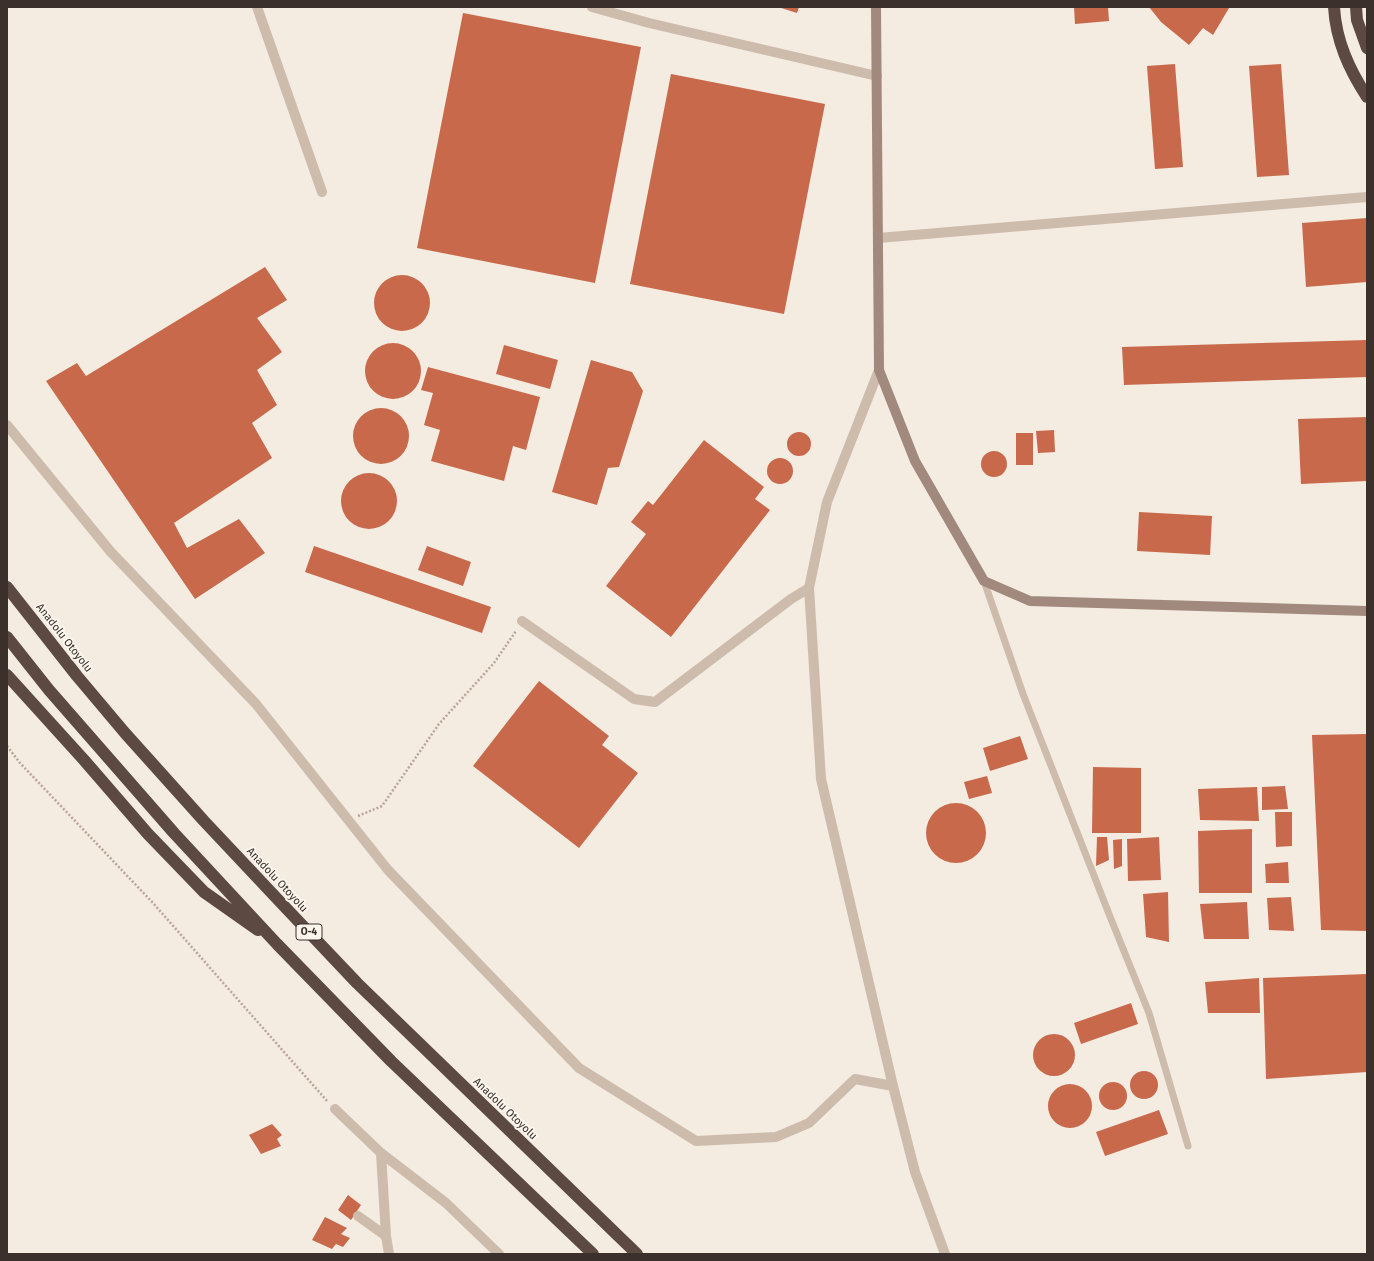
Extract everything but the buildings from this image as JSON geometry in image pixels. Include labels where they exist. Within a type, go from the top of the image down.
[{"type":"highway","points":[[1334,7],[1340,44],[1353,76],[1367,97]]},
{"type":"highway","points":[[1356,7],[1357,20],[1367,48]]},
{"type":"highway","name":"Anadolu Otoyolu","points":[[7,587],[77,676],[126,733],[204,821],[357,983],[637,1254]]},
{"type":"highway","name":"O-4","points":[[7,637],[49,690],[174,833],[277,944],[392,1061],[593,1254]]},
{"type":"highway","points":[[7,676],[84,760],[148,834],[204,892],[277,944]]},
{"type":"street","points":[[257,7],[322,192]]},
{"type":"street","points":[[592,7],[649,23],[877,76]]},
{"type":"street","points":[[876,7],[879,370],[915,461],[984,580],[1030,601],[1367,611]]},
{"type":"street","points":[[878,238],[1367,197]]},
{"type":"street","points":[[879,370],[827,502],[809,588],[821,779],[893,1086],[915,1172],[945,1254]]},
{"type":"street","points":[[7,425],[110,551],[256,704],[388,870],[580,1068],[696,1141],[776,1137],[809,1123],[855,1079],[893,1086]]},
{"type":"street","points":[[522,621],[634,699],[655,702],[791,599],[809,588]]},
{"type":"street","points":[[335,1109],[381,1153],[446,1203],[499,1254]]},
{"type":"street","points":[[381,1153],[386,1236],[389,1254]]},
{"type":"street","points":[[358,1216],[386,1236]]},
{"type":"lane","points":[[984,580],[1026,702],[1149,1013],[1188,1146]]},
{"type":"path","points":[[348,820],[382,806],[439,724],[494,663],[522,621]]},
{"type":"path","points":[[7,746],[20,763],[153,903],[335,1109]]}]
